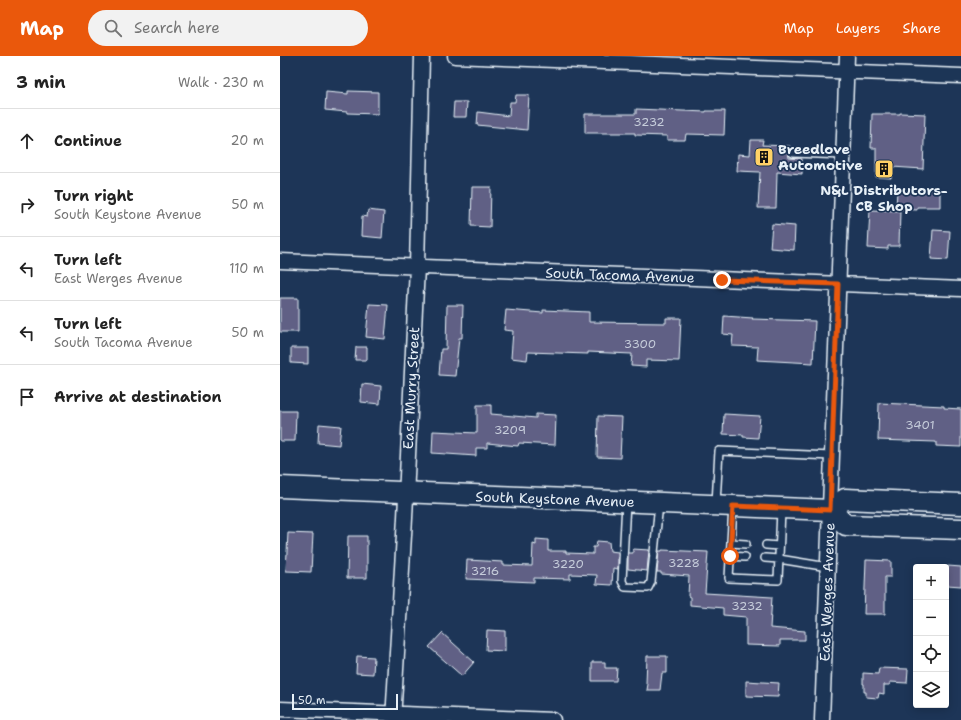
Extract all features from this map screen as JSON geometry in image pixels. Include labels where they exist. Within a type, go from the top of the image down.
[{"type":"main road","name":"South Keystone Avenue","points":[[280,487],[830,510]]},
{"type":"main road","points":[[961,504],[845,499],[830,510],[846,525],[961,529]]},
{"type":"street","name":"East Murry Street","points":[[393,717],[417,267],[422,56]]},
{"type":"street","points":[[455,56],[961,76]]},
{"type":"street","name":"East Werges Avenue","points":[[822,720],[847,56]]},
{"type":"street","name":"South Tacoma Avenue","points":[[280,261],[961,289]]},
{"type":"street","points":[[280,708],[393,717],[553,720]]},
{"type":"lane","points":[[793,153],[843,155]]},
{"type":"lane","points":[[781,508],[778,580],[730,578],[731,543],[719,451],[832,456]]},
{"type":"lane","points":[[626,502],[622,581],[625,587],[629,588],[648,588],[651,582],[659,503]]},
{"type":"lane","points":[[731,543],[746,544]]},
{"type":"lane","points":[[766,545],[779,546]]},
{"type":"lane","points":[[730,556],[745,557]]},
{"type":"lane","points":[[765,558],[828,567]]},
{"type":"building","points":[[348,91],[378,92],[378,114],[347,113],[325,110],[326,92],[348,94]]},
{"type":"building","points":[[516,95],[529,95],[527,130],[477,125],[478,112],[509,116],[510,102],[515,102]]},
{"type":"building","points":[[454,102],[467,102],[466,117],[453,117]]},
{"type":"building","points":[[636,109],[706,112],[725,111],[724,135],[686,134],[685,140],[667,140],[667,136],[635,135],[635,133],[585,133],[585,114],[636,114]]},
{"type":"building","points":[[872,114],[925,114],[923,169],[892,167],[891,178],[876,177],[876,148],[871,148]]},
{"type":"building","name":"Breedlove Automotive","points":[[751,140],[763,140],[762,145],[790,146],[788,152],[789,158],[802,159],[802,174],[777,172],[776,208],[758,208],[760,172],[737,171],[738,154],[750,155]]},
{"type":"building","points":[[472,187],[491,187],[490,227],[471,226]]},
{"type":"building","points":[[897,189],[940,190],[940,207],[917,207],[917,210],[896,209]]},
{"type":"building","points":[[368,210],[384,212],[382,238],[361,236],[362,216],[367,217]]},
{"type":"building","points":[[870,210],[900,211],[899,246],[888,246],[888,249],[868,248]]},
{"type":"building","points":[[772,224],[795,226],[794,250],[770,248]]},
{"type":"building","points":[[933,230],[950,231],[948,260],[931,259]]},
{"type":"building","points":[[280,298],[298,298],[298,332],[280,332]]},
{"type":"building","points":[[369,304],[388,305],[385,339],[366,337]]},
{"type":"building","points":[[447,305],[463,305],[462,338],[459,338],[455,376],[439,375],[441,349],[446,349]]},
{"type":"building","points":[[506,310],[543,313],[543,310],[589,312],[589,322],[666,323],[666,318],[681,318],[679,361],[646,360],[646,367],[631,366],[632,354],[588,352],[588,354],[528,352],[527,360],[511,358],[513,331],[504,330]]},
{"type":"building","points":[[724,316],[753,318],[752,319],[815,321],[813,363],[757,360],[758,347],[732,346],[733,335],[723,334]]},
{"type":"building","points":[[356,347],[367,347],[367,360],[355,360]]},
{"type":"building","points":[[291,348],[308,348],[308,364],[291,363]]},
{"type":"building","points":[[362,384],[381,386],[380,404],[361,402]]},
{"type":"building","points":[[879,403],[944,406],[944,408],[961,409],[961,447],[936,446],[936,442],[878,440]]},
{"type":"building","points":[[477,405],[491,405],[491,414],[536,418],[536,414],[556,415],[555,445],[519,443],[518,446],[487,443],[487,448],[476,448],[476,456],[432,453],[433,431],[477,433]]},
{"type":"building","points":[[280,411],[296,411],[295,441],[280,441]]},
{"type":"building","points":[[724,414],[760,416],[758,438],[743,437],[743,435],[723,434]]},
{"type":"building","points":[[598,416],[622,417],[620,458],[597,457]]},
{"type":"building","points":[[319,424],[341,426],[339,445],[318,443]]},
{"type":"building","points":[[288,533],[313,534],[311,572],[286,571]]},
{"type":"building","points":[[348,536],[367,536],[367,578],[347,578]]},
{"type":"building","points":[[536,539],[548,540],[548,551],[566,551],[566,553],[593,554],[593,547],[596,547],[597,541],[609,542],[610,551],[618,552],[618,569],[613,568],[612,585],[596,584],[597,575],[570,574],[570,579],[534,578],[534,582],[466,579],[467,560],[503,562],[503,565],[532,566],[533,544],[536,545]]},
{"type":"building","points":[[633,549],[649,550],[647,571],[628,569],[628,553],[633,553]]},
{"type":"building","points":[[659,551],[708,552],[705,593],[772,597],[770,628],[805,631],[805,640],[780,640],[780,646],[746,645],[746,617],[723,615],[723,608],[690,605],[690,597],[688,596],[689,576],[661,574],[661,572],[657,572]]},
{"type":"building","points":[[866,560],[891,561],[891,577],[885,577],[885,614],[864,614]]},
{"type":"building","points":[[949,566],[961,567],[961,586],[949,585]]},
{"type":"building","points":[[487,630],[505,631],[505,651],[486,650]]},
{"type":"building","points":[[442,633],[474,662],[462,676],[429,647]]},
{"type":"building","points":[[357,656],[374,657],[373,674],[356,673]]},
{"type":"building","points":[[647,656],[667,656],[667,673],[662,673],[660,690],[647,690]]},
{"type":"building","points":[[592,662],[605,662],[605,668],[617,668],[616,681],[592,681]]},
{"type":"building","points":[[879,668],[908,669],[907,683],[890,682],[890,685],[884,685],[884,694],[879,693],[878,698],[866,697],[863,684],[863,673],[878,674]]},
{"type":"building","points":[[746,681],[779,683],[778,697],[746,696]]},
{"type":"place","name":"Breedlove Automotive","points":[[764,157]]},
{"type":"place","name":"N&L Distributors- CB Shop","points":[[884,169]]},
{"type":"route","points":[[722,280],[838,284],[830,510],[733,506],[730,556]]}]
